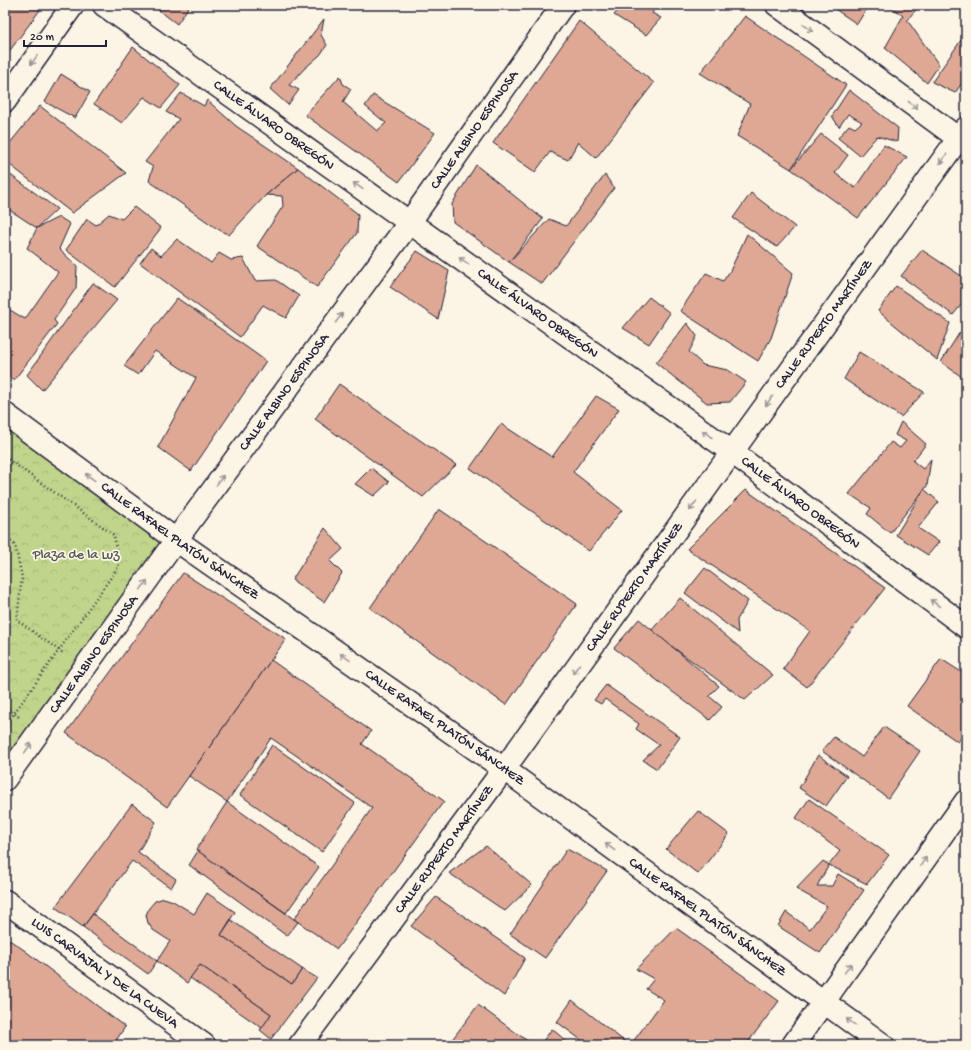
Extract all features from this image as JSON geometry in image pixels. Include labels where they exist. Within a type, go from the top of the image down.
[{"type":"street","points":[[5,101],[73,5]]},
{"type":"street","name":"CALLE ÁLVARO OBREGÓN","points":[[104,5],[732,452],[966,627]]},
{"type":"street","name":"CALLE ALBINO ESPINOSA","points":[[5,779],[176,540],[409,223],[563,5]]},
{"type":"street","points":[[777,5],[963,137]]},
{"type":"street","name":"CALLE RUPERTO MARTÍNEZ","points":[[300,1045],[504,770],[732,452],[963,137]]},
{"type":"street","name":"CALLE RAFAEL PLATÓN SÁNCHEZ","points":[[5,414],[176,540],[338,652],[504,770],[883,1045]]},
{"type":"street","points":[[792,1045],[966,801]]},
{"type":"street","name":"LUIS CARVAJAL Y DE LA CUEVA","points":[[5,901],[204,1045]]},
{"type":"path","points":[[5,457],[114,535],[119,566],[5,726]]},
{"type":"path","points":[[5,536],[15,545],[22,577],[17,620],[84,668]]},
{"type":"green space","name":"Plaza de la Luz","points":[[5,414],[176,540],[5,779]]},
{"type":"building","points":[[5,5],[32,5],[40,10],[5,57]]},
{"type":"building","points":[[152,5],[190,5],[177,24]]},
{"type":"building","points":[[622,5],[657,5],[652,13],[661,18],[646,35],[614,15]]},
{"type":"building","points":[[664,5],[673,5],[670,10]]},
{"type":"building","points":[[829,5],[869,5],[857,24]]},
{"type":"building","points":[[889,5],[920,5],[907,20],[939,65],[927,83],[885,48],[903,16]]},
{"type":"building","points":[[745,16],[846,85],[791,169],[737,136],[750,104],[700,73]]},
{"type":"building","points":[[324,19],[321,35],[327,45],[320,55],[289,85],[299,90],[288,105],[270,89]]},
{"type":"building","points":[[579,21],[654,83],[596,158],[578,142],[568,160],[550,152],[535,172],[493,143]]},
{"type":"building","points":[[966,33],[966,77],[955,93],[932,82]]},
{"type":"building","points":[[133,47],[180,85],[161,108],[144,97],[122,123],[94,104]]},
{"type":"building","points":[[61,74],[90,92],[75,118],[45,102]]},
{"type":"building","points":[[340,76],[343,84],[351,89],[343,102],[377,131],[386,123],[365,106],[373,95],[435,133],[399,182],[305,115]]},
{"type":"building","points":[[849,90],[898,128],[897,142],[877,136],[860,156],[838,138],[849,125],[855,128],[862,122],[848,114],[839,127],[832,116]]},
{"type":"building","points":[[181,93],[204,106],[207,100],[236,126],[298,168],[266,195],[229,235],[216,228],[149,181],[153,167],[145,162],[179,119],[166,112]]},
{"type":"building","points":[[40,106],[126,173],[72,213],[5,161],[5,149]]},
{"type":"building","points":[[821,134],[848,155],[835,173],[855,188],[884,145],[907,157],[858,218],[791,169]]},
{"type":"building","points":[[476,165],[543,219],[509,262],[453,222],[452,204]]},
{"type":"building","points":[[298,168],[358,214],[357,233],[317,287],[257,246],[283,206],[282,196],[266,195]]},
{"type":"building","points":[[5,171],[57,209],[37,228],[5,207]]},
{"type":"building","points":[[605,175],[614,188],[542,284],[509,262],[549,219],[566,226]]},
{"type":"building","points":[[751,193],[795,227],[777,247],[733,218]]},
{"type":"building","points":[[134,207],[161,228],[115,287],[66,250],[87,219],[96,225],[109,214],[122,219]]},
{"type":"building","points":[[59,217],[70,224],[59,249],[77,266],[76,288],[54,320],[57,324],[14,380],[5,374],[5,307],[25,319],[58,272],[27,248],[37,228]]},
{"type":"building","points":[[747,234],[793,273],[771,338],[758,361],[680,311],[706,273],[723,281],[730,271]]},
{"type":"building","points":[[177,239],[211,263],[219,253],[231,260],[243,258],[255,281],[276,280],[299,296],[286,318],[263,305],[240,337],[140,263],[151,248],[161,256]]},
{"type":"building","points":[[922,250],[966,279],[966,299],[953,315],[901,276]]},
{"type":"building","points":[[417,251],[449,271],[438,319],[390,287]]},
{"type":"building","points":[[93,283],[117,300],[42,390],[27,375]]},
{"type":"building","points":[[896,286],[950,323],[937,360],[878,311]]},
{"type":"building","points":[[649,297],[670,313],[649,344],[623,328]]},
{"type":"building","points":[[177,298],[266,361],[191,471],[158,447],[196,378],[155,351],[138,375],[124,366]]},
{"type":"building","points":[[687,323],[697,336],[689,352],[703,365],[728,370],[746,382],[730,402],[707,403],[656,363]]},
{"type":"building","points":[[960,332],[966,336],[966,380],[941,362]]},
{"type":"building","points":[[859,352],[924,392],[901,417],[844,379]]},
{"type":"building","points":[[339,384],[456,465],[423,497],[315,419]]},
{"type":"building","points":[[596,396],[619,409],[573,472],[622,510],[589,551],[470,468],[501,424],[552,457]]},
{"type":"building","points":[[901,422],[926,444],[913,461],[923,469],[931,459],[927,486],[890,533],[867,514],[871,508],[849,494],[891,442],[900,448],[906,441],[895,435]]},
{"type":"building","points":[[371,468],[389,482],[374,496],[355,484]]},
{"type":"building","points":[[924,489],[939,502],[918,528],[939,542],[928,555],[896,535]]},
{"type":"building","points":[[746,490],[885,588],[807,687],[783,669],[810,631],[687,549]]},
{"type":"building","points":[[439,509],[577,604],[506,705],[370,608]]},
{"type":"building","points":[[325,528],[343,549],[330,561],[342,573],[324,602],[292,580]]},
{"type":"building","points":[[705,568],[748,601],[737,620],[738,633],[685,593]]},
{"type":"building","points":[[183,573],[286,639],[167,807],[66,733]]},
{"type":"building","points":[[680,598],[773,675],[745,700],[651,631]]},
{"type":"building","points":[[639,619],[719,686],[709,696],[722,707],[710,720],[614,648]]},
{"type":"building","points":[[941,659],[966,675],[966,730],[958,742],[907,706]]},
{"type":"building","points":[[271,660],[371,731],[362,744],[444,801],[337,949],[294,919],[372,808],[271,738],[227,802],[189,776]]},
{"type":"building","points":[[606,685],[680,737],[657,769],[643,760],[659,745],[636,729],[639,724],[605,699],[601,704],[594,700]]},
{"type":"building","points":[[884,727],[920,751],[888,798],[822,751],[834,737],[862,757]]},
{"type":"building","points":[[272,745],[355,803],[322,852],[240,795]]},
{"type":"building","points":[[818,755],[847,776],[826,806],[799,788]]},
{"type":"building","points":[[809,799],[889,855],[867,884],[829,865],[840,851],[796,818]]},
{"type":"building","points":[[227,802],[319,867],[286,913],[196,850]]},
{"type":"building","points":[[132,804],[156,822],[138,852],[176,879],[171,888],[132,861],[83,927],[55,907]]},
{"type":"building","points":[[698,811],[729,834],[698,874],[666,849]]},
{"type":"building","points":[[486,846],[532,885],[505,911],[449,873]]},
{"type":"building","points":[[567,849],[607,871],[545,958],[510,934]]},
{"type":"building","points":[[198,851],[298,922],[287,936],[189,865]]},
{"type":"building","points":[[823,861],[829,865],[817,886],[832,886],[838,874],[864,890],[820,953],[778,926],[786,912],[810,929],[827,906],[796,889]]},
{"type":"building","points":[[207,893],[235,912],[221,935],[292,984],[302,969],[317,978],[271,1039],[260,1030],[271,1014],[200,965],[187,983],[157,961],[170,941],[153,930],[148,923],[146,915],[149,908],[155,901],[164,898],[173,901],[194,914]]},
{"type":"building","points":[[436,897],[525,958],[504,996],[411,926]]},
{"type":"building","points":[[93,914],[157,961],[148,974],[83,927]]},
{"type":"building","points":[[231,920],[302,969],[292,984],[221,935]]},
{"type":"building","points":[[676,928],[779,1001],[746,1045],[635,1045],[632,1043],[664,1000],[646,989],[654,979],[636,969]]},
{"type":"building","points":[[5,937],[125,1027],[113,1045],[5,1045]]},
{"type":"building","points":[[200,965],[271,1014],[262,1028],[190,978]]},
{"type":"building","points":[[572,1000],[629,1045],[588,1045],[557,1022]]},
{"type":"building","points":[[478,1005],[533,1045],[448,1045]]},
{"type":"building","points":[[552,1029],[571,1045],[540,1045]]}]
